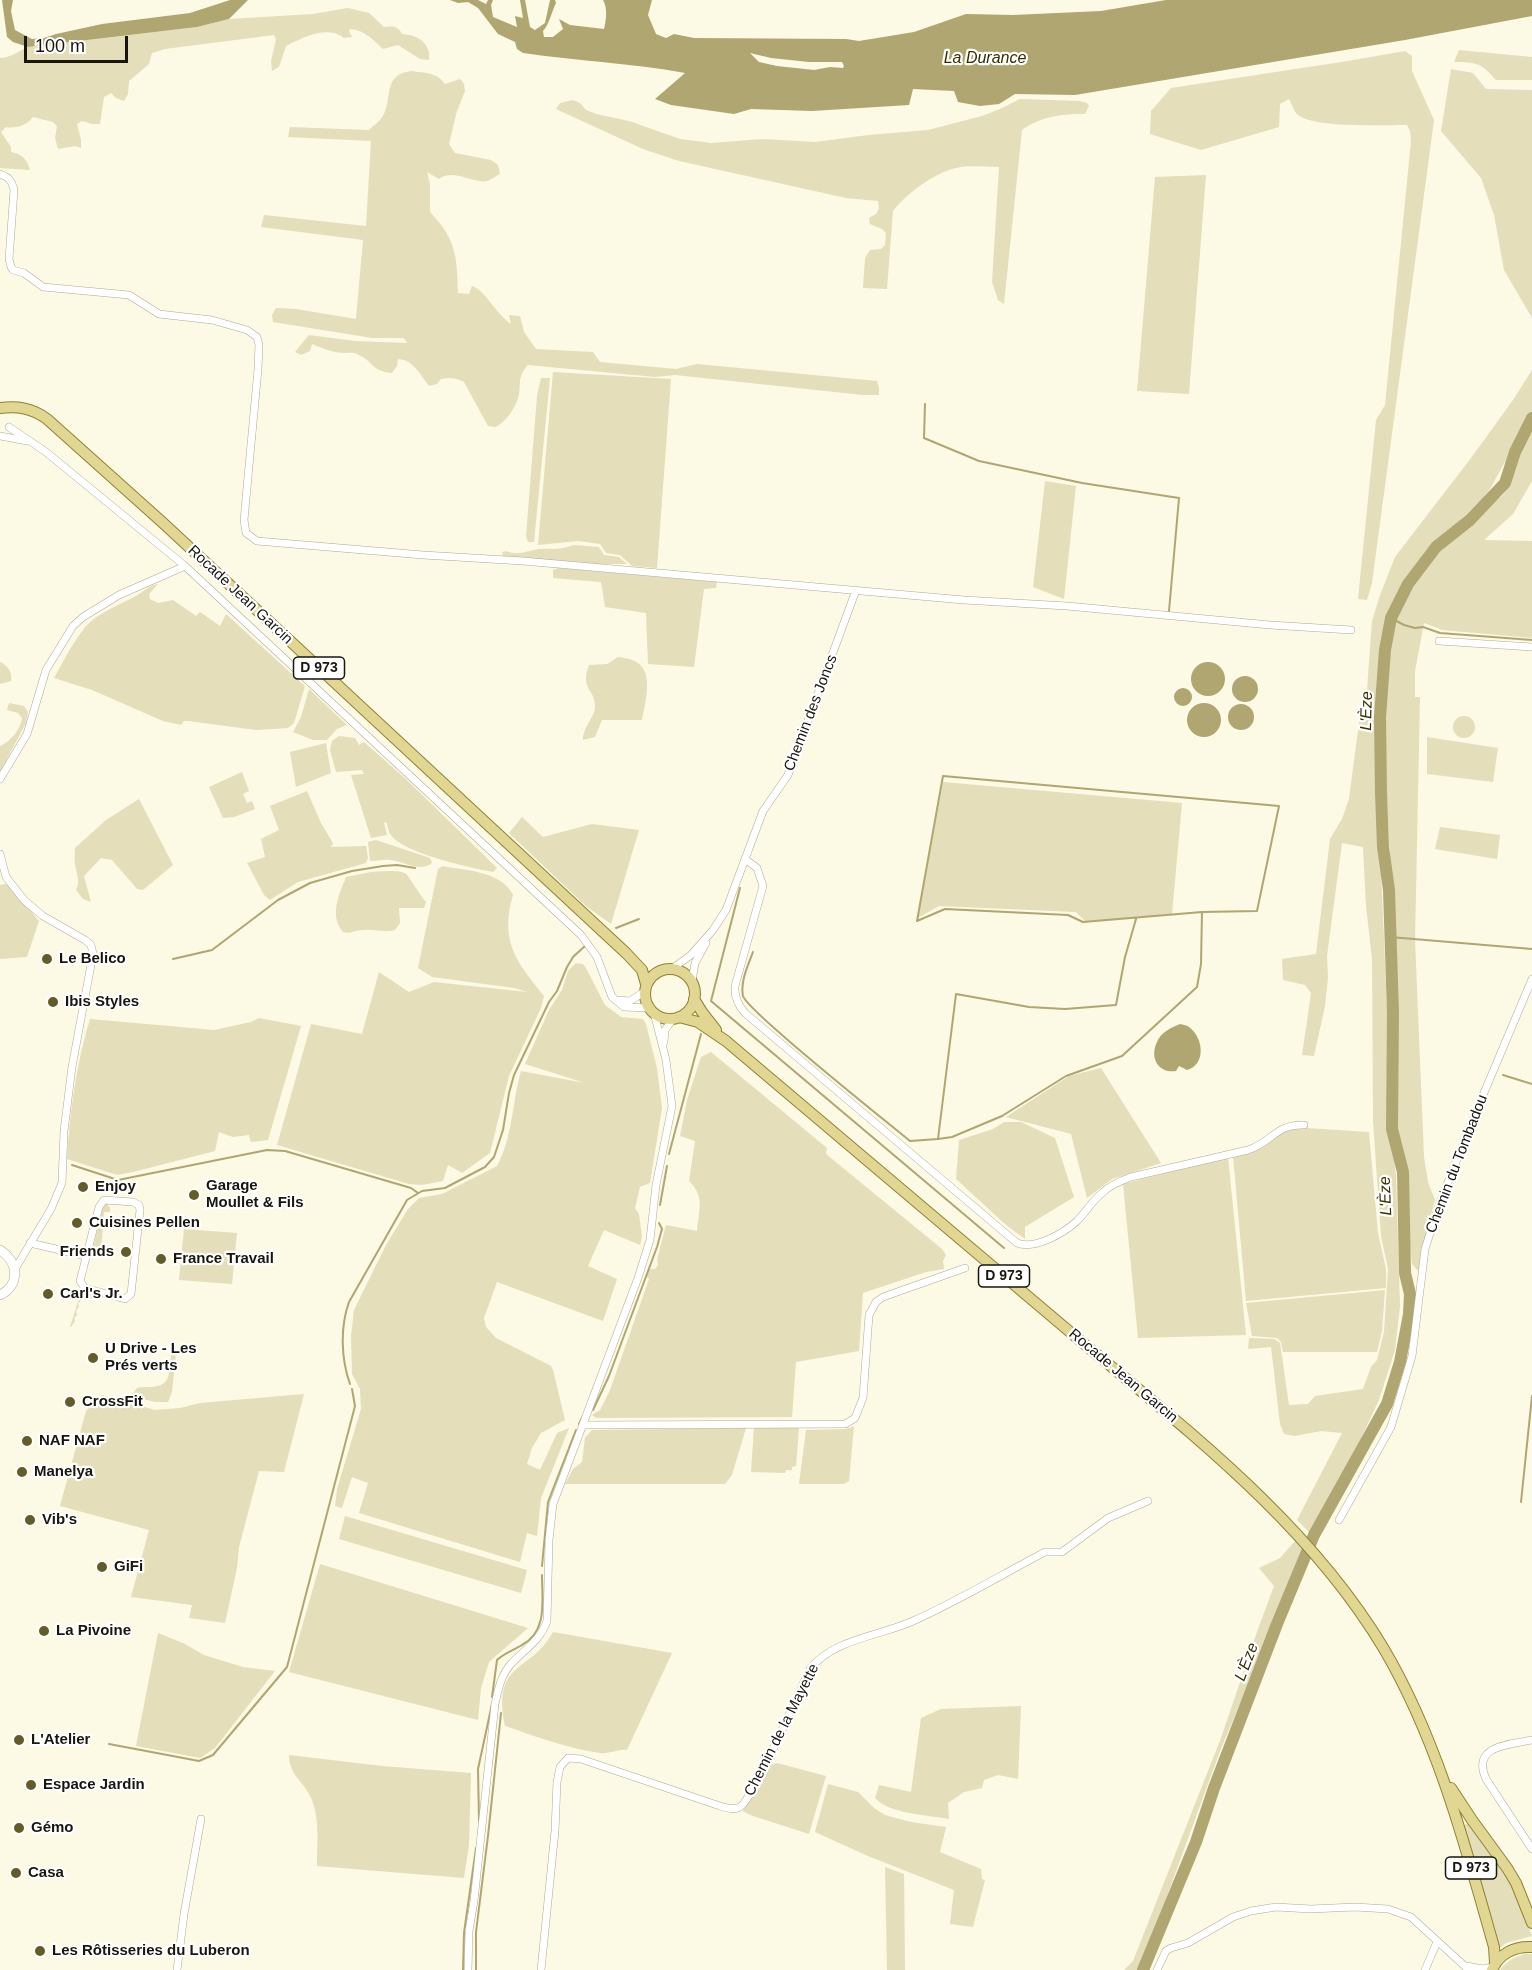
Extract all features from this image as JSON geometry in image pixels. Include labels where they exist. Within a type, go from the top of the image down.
[{"type":"main road","name":"Rocade Jean Garcin","points":[[0,408],[22,407],[33,410],[47,419],[162,522],[626,954],[642,970],[645,988]]},
{"type":"main road","name":"Rocade Jean Garcin","points":[[626,954],[649,968],[668,969]]},
{"type":"main road","points":[[668,969],[687,975],[692,981],[694,999],[689,1010],[676,1018],[666,1019],[651,1011],[645,988],[657,972],[668,969]]},
{"type":"main road","name":"Rocade Jean Garcin","points":[[694,999],[726,1041]]},
{"type":"main road","name":"Rocade Jean Garcin","points":[[676,1018],[698,1022],[726,1041],[1184,1428],[1279,1515],[1320,1560],[1357,1609],[1399,1678],[1443,1775],[1494,1947],[1493,1967]]},
{"type":"main road","points":[[0,1250],[12,1261],[15,1269],[15,1278],[11,1286],[1,1296]]},
{"type":"main road","name":"Rocade Jean Garcin","points":[[1443,1775],[1507,1868],[1516,1883],[1532,1923]]},
{"type":"main road","points":[[1493,1967],[1503,1954],[1513,1949],[1532,1947]]},
{"type":"street","points":[[0,174],[7,176],[13,183],[9,259],[14,270],[28,275],[43,287],[129,295],[159,314],[212,320],[247,330],[257,337],[258,369],[244,520],[244,528],[250,538],[266,543],[523,561],[964,600],[1067,606],[1270,626],[1351,630]]},
{"type":"street","name":"Rocade Jean Garcin","points":[[9,427],[33,441],[185,566],[585,939],[597,957],[612,997]]},
{"type":"street","points":[[0,436],[33,441]]},
{"type":"street","points":[[0,779],[27,734],[46,670],[73,626],[118,595],[185,566]]},
{"type":"street","name":"Chemin des Joncs","points":[[692,981],[695,963],[726,910],[768,802],[788,775],[856,590]]},
{"type":"street","points":[[1439,641],[1532,647]]},
{"type":"street","points":[[0,854],[3,877],[24,900],[35,910],[85,940],[91,945],[93,954],[63,1131],[62,1183],[51,1209],[15,1269]]},
{"type":"street","points":[[745,859],[757,868],[764,886],[735,986],[739,1006],[1017,1243],[1033,1244],[1062,1232],[1077,1221],[1101,1193],[1114,1184],[1141,1175],[1256,1147],[1286,1126],[1304,1125]]},
{"type":"street","name":"Chemin des Joncs","points":[[668,969],[691,955],[713,930]]},
{"type":"street","name":"Chemin du Tombadou","points":[[1339,1520],[1391,1427],[1413,1356],[1425,1249],[1439,1205],[1470,1126],[1532,979]]},
{"type":"street","points":[[612,997],[630,1002],[645,988]]},
{"type":"street","points":[[612,997],[624,1007],[651,1011],[666,1060]]},
{"type":"street","points":[[468,1970],[469,1931],[497,1696],[506,1670],[535,1643],[547,1621],[553,1504],[584,1425],[650,1240],[656,1185],[672,1106],[664,1034],[676,1018]]},
{"type":"street","points":[[112,1200],[134,1202],[139,1205],[137,1248],[129,1297],[125,1299],[85,1288],[80,1281],[86,1256],[101,1202],[112,1200]]},
{"type":"street","points":[[30,1244],[86,1256]]},
{"type":"street","points":[[584,1425],[845,1424],[855,1418],[863,1398],[869,1315],[872,1307],[883,1297],[964,1268]]},
{"type":"street","name":"Chemin de la Mayette","points":[[541,1970],[555,1831],[557,1782],[560,1767],[568,1758],[581,1759],[717,1805],[733,1809],[740,1807],[753,1789],[810,1669],[826,1653],[914,1621],[1045,1552],[1062,1552],[1108,1518],[1148,1501]]},
{"type":"street","points":[[1532,1740],[1490,1751],[1483,1758],[1481,1767],[1492,1790],[1532,1849]]},
{"type":"street","points":[[177,1970],[184,1914],[201,1819]]},
{"type":"street","points":[[1157,1970],[1166,1951],[1171,1948],[1195,1940],[1233,1917],[1276,1907],[1388,1909],[1418,1922],[1466,1968],[1493,1967]]},
{"type":"street","points":[[1425,1970],[1437,1942]]},
{"type":"shaded area","points":[[348,8],[369,13],[384,27],[395,27],[402,34],[418,38],[428,49],[429,60],[420,59],[398,45],[383,49],[364,33],[350,29],[352,37],[344,38],[330,32],[323,32],[286,46],[279,67],[272,71],[271,61],[276,39],[274,35],[165,49],[152,53],[149,64],[129,81],[128,94],[124,101],[111,93],[104,97],[100,124],[82,121],[77,124],[81,148],[75,146],[58,149],[55,138],[57,126],[53,122],[33,117],[24,124],[17,127],[6,127],[1,132],[11,147],[11,152],[24,158],[30,170],[0,168],[0,58],[11,56],[28,47],[197,27],[229,19],[313,14]]},
{"type":"shaded area","points":[[1459,50],[1532,57],[1532,80],[1496,80],[1478,65],[1454,62]]},
{"type":"shaded area","points":[[1405,51],[1412,56],[1412,71],[1434,120],[1372,583],[1367,600],[1358,599],[1376,420],[1385,405],[1411,141],[1410,131],[1407,125],[1333,124],[1306,119],[1297,114],[1289,99],[1280,104],[1279,127],[1201,150],[1150,134],[1151,111],[1171,88]]},
{"type":"shaded area","points":[[1451,69],[1473,73],[1486,89],[1532,90],[1532,318],[1504,270],[1494,215],[1481,178],[1441,131]]},
{"type":"shaded area","points":[[411,71],[434,75],[445,84],[460,79],[465,91],[457,111],[449,144],[455,153],[491,160],[498,165],[500,174],[489,180],[481,181],[450,175],[439,179],[427,172],[430,184],[430,212],[450,240],[456,258],[458,293],[469,294],[472,286],[477,288],[511,324],[509,315],[520,316],[524,332],[536,349],[593,352],[600,362],[676,369],[697,364],[877,381],[879,395],[675,375],[655,377],[528,365],[520,379],[519,396],[515,405],[506,419],[496,427],[488,426],[464,382],[450,378],[441,379],[437,384],[429,386],[416,368],[398,359],[397,366],[392,373],[376,368],[364,357],[354,353],[341,353],[312,344],[310,351],[301,355],[295,352],[309,335],[355,341],[407,343],[404,338],[372,338],[273,322],[272,315],[276,308],[356,319],[363,240],[261,227],[264,215],[366,226],[371,141],[288,137],[290,127],[369,130],[383,116],[392,82],[402,73]]},
{"type":"shaded area","points":[[1020,99],[1080,101],[1089,106],[1085,114],[1052,117],[1022,130],[1004,304],[998,300],[992,282],[999,167],[956,168],[930,179],[905,198],[893,211],[887,289],[863,288],[865,258],[870,250],[881,249],[885,245],[886,233],[870,224],[869,218],[876,214],[879,208],[878,201],[846,198],[679,161],[643,149],[556,109],[560,103],[573,100],[596,114],[629,121],[680,139],[711,143],[763,139],[815,142],[928,130],[982,116]]},
{"type":"shaded area","points":[[1206,175],[1189,394],[1137,391],[1155,177]]},
{"type":"shaded area","points":[[1532,370],[1532,413],[1490,489],[1476,508],[1438,539],[1417,564],[1390,613],[1382,649],[1377,775],[1391,1103],[1390,1131],[1396,1174],[1400,1306],[1395,1350],[1379,1400],[1350,1462],[1311,1534],[1297,1520],[1342,1433],[1321,1431],[1295,1436],[1284,1434],[1280,1424],[1271,1347],[1248,1349],[1249,1338],[1274,1339],[1280,1343],[1289,1405],[1308,1404],[1315,1396],[1363,1389],[1371,1367],[1377,1360],[1384,1332],[1388,1269],[1381,1236],[1373,1121],[1372,959],[1363,847],[1342,843],[1327,956],[1328,978],[1325,1006],[1314,1056],[1302,1055],[1311,993],[1305,985],[1283,980],[1282,959],[1316,954],[1330,839],[1342,819],[1349,799],[1361,707],[1367,690],[1372,621],[1395,557],[1471,458]]},
{"type":"shaded area","points":[[553,372],[671,379],[657,568],[632,566],[620,555],[606,553],[600,544],[578,541],[538,545]]},
{"type":"shaded area","points":[[541,378],[550,378],[534,542],[528,542],[526,536],[537,396]]},
{"type":"shaded area","points":[[1532,427],[1532,481],[1513,514],[1484,540],[1532,541],[1532,638],[1442,630],[1424,623],[1415,671],[1415,697],[1420,697],[1415,940],[1424,1157],[1428,1182],[1435,1200],[1422,1249],[1420,1268],[1417,1270],[1412,1264],[1405,1159],[1394,1127],[1397,1006],[1383,716],[1388,649],[1393,617],[1412,582],[1437,554],[1485,508],[1502,496],[1511,483],[1525,438]]},
{"type":"shaded area","points":[[1045,481],[1076,486],[1064,599],[1033,587]]},
{"type":"shaded area","points":[[573,545],[599,547],[604,555],[619,557],[627,564],[581,564],[503,556],[502,552],[519,553],[539,549],[559,549]]},
{"type":"shaded area","points":[[558,568],[717,582],[716,588],[704,589],[694,667],[648,664],[646,613],[605,607],[601,582],[553,578],[553,570]]},
{"type":"shaded area","points":[[158,584],[149,594],[150,599],[158,603],[173,600],[196,616],[200,612],[220,626],[226,614],[305,686],[294,723],[288,728],[256,730],[188,721],[184,721],[181,725],[163,721],[92,690],[54,678],[75,641],[88,624],[107,611]]},
{"type":"shaded area","points":[[618,657],[632,660],[644,670],[647,686],[642,720],[602,720],[595,737],[583,740],[595,709],[594,699],[586,679],[589,665],[607,664]]},
{"type":"shaded area","points":[[0,662],[9,669],[11,681],[0,684]]},
{"type":"shaded area","points":[[309,689],[347,725],[337,729],[327,740],[313,740],[293,732],[301,717]]},
{"type":"shaded area","points":[[9,703],[24,706],[28,712],[26,723],[0,772],[0,746],[14,735],[22,718],[18,713],[7,710]]},
{"type":"shaded area","points":[[1460,716],[1468,716],[1475,723],[1475,731],[1468,738],[1460,738],[1453,731],[1453,723]]},
{"type":"shaded area","points":[[339,736],[355,738],[359,745],[364,742],[407,780],[497,868],[493,872],[423,854],[398,842],[390,834],[386,822],[384,823],[387,835],[371,838],[351,775],[364,774],[362,770],[336,772],[330,750],[332,741]]},
{"type":"shaded area","points":[[1427,737],[1498,748],[1493,782],[1427,774]]},
{"type":"shaded area","points":[[326,743],[331,773],[296,787],[290,752]]},
{"type":"shaded area","points":[[242,772],[249,791],[243,794],[247,803],[252,801],[255,809],[234,817],[223,818],[209,787]]},
{"type":"shaded area","points":[[943,782],[1182,803],[1172,914],[1086,922],[1076,912],[939,906],[918,918]]},
{"type":"shaded area","points":[[307,791],[333,843],[331,847],[366,846],[368,858],[366,863],[298,882],[270,900],[264,895],[247,863],[265,857],[261,839],[279,830],[270,806]]},
{"type":"shaded area","points":[[139,799],[173,865],[143,890],[137,889],[112,860],[101,858],[84,876],[91,902],[83,899],[76,890],[78,880],[75,848],[106,820]]},
{"type":"shaded area","points":[[522,817],[543,837],[592,824],[639,830],[611,924],[587,907],[509,833]]},
{"type":"shaded area","points":[[1440,827],[1500,835],[1497,859],[1435,849]]},
{"type":"shaded area","points":[[376,840],[430,858],[432,863],[422,867],[390,860],[370,861],[368,842]]},
{"type":"shaded area","points":[[443,866],[482,873],[508,887],[513,895],[508,926],[513,950],[526,973],[544,996],[541,1008],[509,1076],[490,1153],[462,1173],[448,1165],[443,1181],[422,1185],[409,1184],[277,1145],[311,1024],[362,1034],[379,972],[409,992],[434,982],[527,992],[514,988],[432,977],[418,968],[438,869]]},
{"type":"shaded area","points":[[394,871],[406,874],[426,902],[424,908],[399,908],[400,923],[395,930],[343,932],[336,912],[338,898],[346,877],[371,872]]},
{"type":"shaded area","points":[[5,884],[11,887],[39,921],[27,957],[0,959],[0,885]]},
{"type":"shaded area","points":[[576,963],[583,964],[586,968],[605,1005],[621,1017],[643,1019],[646,1024],[657,1068],[662,1108],[650,1183],[640,1187],[635,1208],[639,1214],[642,1237],[640,1245],[604,1230],[588,1266],[617,1279],[603,1321],[497,1282],[484,1318],[486,1327],[496,1338],[551,1366],[553,1370],[565,1420],[541,1433],[532,1448],[527,1464],[540,1470],[557,1433],[569,1428],[541,1498],[537,1536],[527,1533],[520,1562],[359,1513],[368,1483],[352,1477],[342,1508],[335,1506],[337,1489],[361,1409],[360,1389],[352,1374],[351,1336],[354,1310],[386,1245],[408,1209],[419,1198],[442,1194],[497,1166],[506,1143],[521,1071],[585,1083],[525,1064],[549,1010],[562,990],[568,971]]},
{"type":"shaded area","points":[[259,1018],[301,1026],[268,1140],[251,1142],[249,1135],[233,1137],[219,1132],[215,1151],[117,1175],[67,1159],[74,1088],[90,1019],[214,1030],[251,1022]]},
{"type":"shaded area","points":[[711,1052],[827,1148],[826,1154],[942,1249],[946,1255],[943,1261],[944,1269],[926,1272],[863,1293],[859,1351],[796,1362],[792,1417],[596,1418],[592,1415],[600,1410],[610,1390],[649,1279],[646,1276],[649,1269],[655,1269],[658,1265],[657,1260],[666,1225],[697,1231],[699,1198],[689,1181],[695,1141],[680,1136],[687,1100],[701,1057]]},
{"type":"shaded area","points":[[1101,1068],[1161,1163],[1112,1179],[1087,1198],[1071,1134],[1006,1117],[1069,1076]]},
{"type":"shaded area","points":[[1004,1122],[1021,1122],[1055,1138],[1074,1197],[1025,1227],[1025,1239],[1006,1225],[956,1179],[959,1140],[993,1129]]},
{"type":"shaded area","points":[[1291,1127],[1369,1132],[1378,1233],[1386,1269],[1386,1288],[1246,1301],[1233,1156],[1254,1152]]},
{"type":"shaded area","points":[[1228,1157],[1246,1335],[1138,1338],[1123,1184]]},
{"type":"shaded area","points":[[104,1202],[108,1203],[110,1212],[104,1212],[101,1253],[106,1254],[103,1256],[92,1253]]},
{"type":"shaded area","points":[[184,1229],[237,1233],[232,1284],[179,1280]]},
{"type":"shaded area","points":[[1385,1290],[1382,1331],[1377,1352],[1283,1352],[1281,1342],[1277,1338],[1252,1336],[1246,1303]]},
{"type":"shaded area","points":[[81,1291],[99,1296],[94,1299],[85,1298],[78,1303],[75,1321],[70,1327]]},
{"type":"shaded area","points":[[171,1353],[176,1353],[172,1392],[168,1402],[155,1402],[128,1395],[137,1388],[154,1387],[165,1382],[168,1378]]},
{"type":"shaded area","points":[[304,1394],[284,1472],[259,1471],[239,1547],[237,1568],[225,1623],[189,1618],[192,1605],[131,1597],[149,1530],[60,1506],[86,1411],[102,1395],[155,1410],[180,1408],[200,1403]]},
{"type":"shaded area","points":[[854,1426],[849,1481],[844,1484],[799,1484],[806,1430],[846,1429]]},
{"type":"shaded area","points":[[754,1427],[799,1428],[796,1466],[792,1467],[792,1470],[786,1470],[785,1473],[751,1472]]},
{"type":"shaded area","points":[[746,1428],[732,1475],[725,1484],[565,1484],[573,1469],[582,1462],[585,1438],[592,1430]]},
{"type":"shaded area","points":[[345,1516],[527,1570],[521,1593],[339,1539]]},
{"type":"shaded area","points":[[1295,1541],[1304,1551],[1220,1751],[1140,1970],[1124,1970],[1133,1961],[1221,1738],[1274,1586],[1259,1568],[1280,1558]]},
{"type":"shaded area","points":[[320,1564],[528,1628],[489,1662],[481,1688],[478,1720],[289,1672]]},
{"type":"shaded area","points":[[553,1632],[672,1653],[627,1750],[604,1753],[588,1751],[505,1726],[502,1705],[508,1678],[544,1645]]},
{"type":"shaded area","points":[[158,1633],[204,1655],[243,1667],[275,1671],[215,1748],[200,1758],[136,1746]]},
{"type":"shaded area","points":[[1021,1706],[1018,1779],[998,1775],[984,1780],[982,1788],[964,1792],[948,1803],[949,1819],[899,1811],[875,1798],[879,1785],[911,1792],[921,1718],[941,1709]]},
{"type":"shaded area","points":[[289,1755],[471,1773],[469,1845],[464,1878],[317,1866],[318,1833],[315,1808],[309,1794],[294,1774]]},
{"type":"shaded area","points":[[777,1763],[826,1776],[809,1834],[743,1811],[769,1765]]},
{"type":"shaded area","points":[[828,1784],[858,1792],[874,1808],[885,1815],[911,1822],[946,1827],[940,1852],[981,1869],[982,1879],[985,1880],[973,1927],[950,1924],[954,1890],[815,1832]]},
{"type":"shaded area","points":[[1469,1823],[1511,1883],[1532,1936],[1506,1943],[1499,1948],[1464,1825]]},
{"type":"shaded area","points":[[885,1867],[904,1874],[905,1970],[887,1970]]},
{"type":"shaded area","points":[[1525,1954],[1532,1954],[1532,1970],[1500,1970],[1511,1960]]},
{"type":"water","points":[[2,0],[13,0],[11,11],[15,30],[32,39],[102,24],[190,13],[230,0],[248,0],[229,19],[197,27],[28,47],[13,42],[7,37]]},
{"type":"water","name":"La Durance","points":[[450,0],[478,0],[486,4],[488,0],[493,0],[491,5],[493,17],[517,27],[515,16],[523,18],[520,0],[525,0],[530,27],[535,30],[545,23],[550,0],[555,0],[556,3],[543,31],[544,37],[553,37],[563,29],[559,19],[570,25],[604,29],[606,11],[603,0],[652,0],[648,15],[656,34],[666,38],[674,34],[694,38],[859,41],[914,32],[966,14],[1013,15],[1101,11],[1166,0],[1532,0],[1532,16],[1405,40],[1075,95],[1015,94],[999,104],[980,106],[958,102],[954,91],[913,89],[909,105],[812,111],[751,109],[734,114],[671,105],[655,99],[685,73],[523,53],[517,49],[515,42],[498,34],[478,8],[468,2],[458,3]],"holes":[[[750,53],[809,62],[842,62],[844,66],[843,68],[830,67],[814,70],[777,66],[759,62]]]},
{"type":"water","points":[[1208,662],[1220,667],[1225,679],[1220,691],[1208,696],[1196,691],[1191,679],[1196,667]]},
{"type":"water","points":[[1245,676],[1254,680],[1258,689],[1254,698],[1245,702],[1236,698],[1232,689],[1236,680]]},
{"type":"water","points":[[1179,688],[1187,688],[1192,693],[1190,704],[1179,706],[1174,701],[1174,693]]},
{"type":"water","points":[[1204,703],[1216,708],[1221,720],[1216,732],[1204,737],[1192,732],[1187,720],[1192,708]]},
{"type":"water","points":[[1241,704],[1250,708],[1254,717],[1250,726],[1241,730],[1232,726],[1228,717],[1232,708]]},
{"type":"water","points":[[1180,1024],[1188,1026],[1198,1038],[1200,1057],[1193,1067],[1187,1070],[1179,1066],[1176,1071],[1165,1070],[1157,1064],[1155,1048],[1164,1033]]},
{"type":"waterway","points":[[925,404],[924,438],[979,461],[1082,483],[1179,498],[1169,611]]},
{"type":"waterway","name":"L'Èze","points":[[1143,1970],[1196,1842],[1214,1788],[1277,1624],[1314,1535],[1387,1404],[1400,1362],[1409,1314],[1410,1294],[1405,1273],[1403,1172],[1392,1129],[1393,1013],[1389,890],[1383,847],[1381,792],[1380,717],[1385,650],[1391,618],[1408,584],[1436,547],[1470,520],[1505,483],[1515,452],[1532,418]]},
{"type":"waterway","points":[[1391,618],[1404,625],[1415,628],[1423,627],[1440,633],[1532,640]]},
{"type":"waterway","points":[[943,776],[1279,806],[1257,911],[1202,912],[1083,922],[1068,915],[945,909],[917,921],[943,776]]},
{"type":"waterway","points":[[173,959],[212,950],[278,900],[310,883],[352,871],[383,866],[397,865],[415,868]]},
{"type":"waterway","points":[[740,888],[711,1001],[1004,1248]]},
{"type":"waterway","points":[[938,1139],[952,1137],[1002,1116],[1066,1076],[1122,1056],[1197,987],[1201,964],[1202,912]]},
{"type":"waterway","points":[[616,928],[639,919]]},
{"type":"waterway","points":[[753,952],[743,985],[743,996],[750,1006],[910,1141],[938,1139],[956,994],[1029,1007],[1065,1009],[1116,1005],[1125,957],[1136,919]]},
{"type":"waterway","points":[[1390,937],[1532,949]]},
{"type":"waterway","points":[[350,1384],[343,1343],[344,1322],[349,1302],[407,1200],[422,1191],[445,1188],[485,1167],[494,1157],[503,1130],[514,1075],[567,967],[573,957],[585,946]]},
{"type":"waterway","points":[[669,1154],[701,1034]]},
{"type":"waterway","points":[[1503,1075],[1532,1084]]},
{"type":"waterway","points":[[72,1165],[118,1180],[267,1150],[285,1151],[411,1188],[418,1193]]},
{"type":"waterway","points":[[660,1205],[667,1166]]},
{"type":"waterway","points":[[593,1410],[609,1376],[657,1247],[662,1229],[659,1223]]},
{"type":"waterway","points":[[109,1744],[199,1761],[213,1755],[287,1667],[355,1406],[352,1389]]},
{"type":"waterway","points":[[1521,1502],[1532,1396]]},
{"type":"waterway","points":[[579,1424],[583,1416]]},
{"type":"waterway","points":[[542,1566],[548,1502],[576,1430]]},
{"type":"waterway","points":[[492,1697],[497,1660],[530,1639],[540,1623],[543,1604],[542,1575]]},
{"type":"waterway","points":[[479,1821],[478,1769],[492,1704]]},
{"type":"waterway","points":[[476,1970],[476,1932],[501,1713]]},
{"type":"waterway","points":[[463,1970],[464,1933],[476,1848]]},
{"type":"place","name":"Le Belico","points":[[47,959]]},
{"type":"place","name":"Ibis Styles","points":[[53,1002]]},
{"type":"place","name":"Enjoy","points":[[83,1187]]},
{"type":"place","name":"Garage Moullet & Fils","points":[[194,1195]]},
{"type":"place","name":"Cuisines Pellen","points":[[77,1223]]},
{"type":"place","name":"Friends","points":[[126,1252]]},
{"type":"place","name":"France Travail","points":[[161,1259]]},
{"type":"place","name":"Carl's Jr.","points":[[48,1294]]},
{"type":"place","name":"U Drive - Les Prés verts","points":[[93,1358]]},
{"type":"place","name":"CrossFit","points":[[70,1402]]},
{"type":"place","name":"NAF NAF","points":[[27,1441]]},
{"type":"place","name":"Manelya","points":[[22,1472]]},
{"type":"place","name":"Vib's","points":[[30,1520]]},
{"type":"place","name":"GiFi","points":[[102,1567]]},
{"type":"place","name":"La Pivoine","points":[[44,1631]]},
{"type":"place","name":"L'Atelier","points":[[19,1740]]},
{"type":"place","name":"Espace Jardin","points":[[31,1785]]},
{"type":"place","name":"Gémo","points":[[19,1828]]},
{"type":"place","name":"Casa","points":[[16,1873]]},
{"type":"place","name":"Les Rôtisseries du Luberon","points":[[40,1951]]}]
